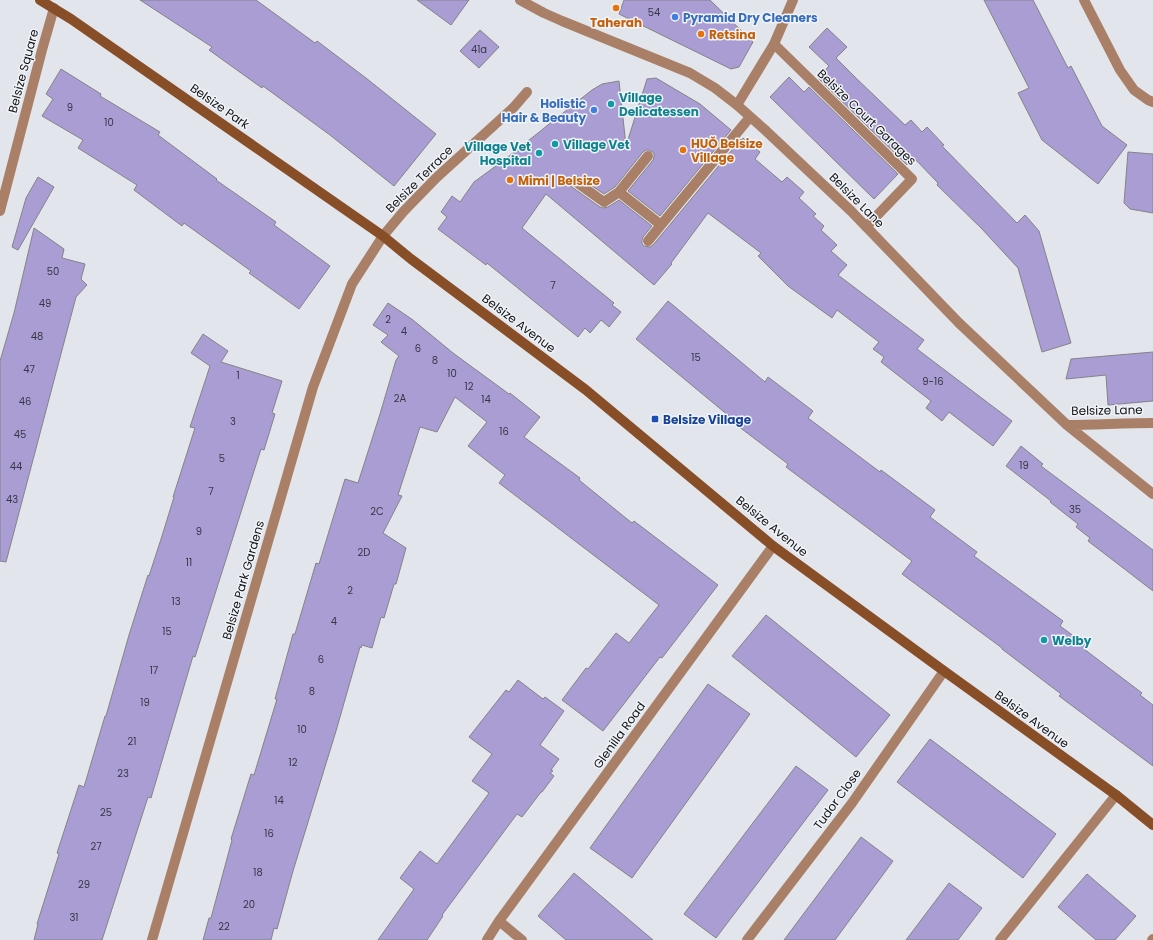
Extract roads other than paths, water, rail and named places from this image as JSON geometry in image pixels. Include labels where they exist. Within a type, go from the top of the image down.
[{"type":"street","name":"Belsize Park","points":[[40,0],[54,8],[383,236]]},
{"type":"street","points":[[737,105],[774,44],[794,0]]},
{"type":"street","points":[[1084,0],[1120,70],[1134,90],[1153,102]]},
{"type":"street","name":"Belsize Lane","points":[[525,1],[544,13],[562,21],[690,73],[737,105],[834,194],[959,323],[1067,425],[1153,423]]},
{"type":"street","name":"Belsize Square","points":[[0,211],[54,8]]},
{"type":"street","name":"Belsize Court Garages","points":[[774,44],[912,179],[866,227]]},
{"type":"street","name":"Belsize Terrace","points":[[383,236],[403,212],[436,178],[514,107],[527,92]]},
{"type":"street","points":[[648,241],[750,117]]},
{"type":"street","points":[[576,182],[604,202],[619,192],[648,156]]},
{"type":"street","points":[[619,192],[661,225]]},
{"type":"street","name":"Belsize Avenue","points":[[383,236],[411,259],[586,390],[773,546],[1116,795],[1153,825]]},
{"type":"street","name":"Belsize Park Gardens","points":[[152,940],[313,387],[352,284],[383,236]]},
{"type":"street","points":[[1067,425],[1153,494]]},
{"type":"street","name":"Glenilla Road","points":[[487,940],[499,921],[773,546]]},
{"type":"street","name":"Tudor Close","points":[[747,940],[852,803],[944,671]]},
{"type":"street","points":[[1000,940],[1116,795]]},
{"type":"street","points":[[499,921],[522,940]]},
{"type":"place","name":"Taherah","points":[[616,8]]},
{"type":"place","name":"Pyramid Dry Cleaners","points":[[675,17]]},
{"type":"place","name":"Retsina","points":[[701,34]]},
{"type":"place","name":"Village Delicatessen","points":[[611,104]]},
{"type":"place","name":"Holistic Hair & Beauty","points":[[594,110]]},
{"type":"place","name":"Village Vet","points":[[555,144]]},
{"type":"place","name":"HUŎ Belsize Village","points":[[683,150]]},
{"type":"place","name":"Village Vet Hospital","points":[[539,153]]},
{"type":"place","name":"Mimi | Belsize","points":[[510,180]]},
{"type":"place","name":"Belsize Village","points":[[655,419]]},
{"type":"place","name":"Welby","points":[[1044,640]]}]
